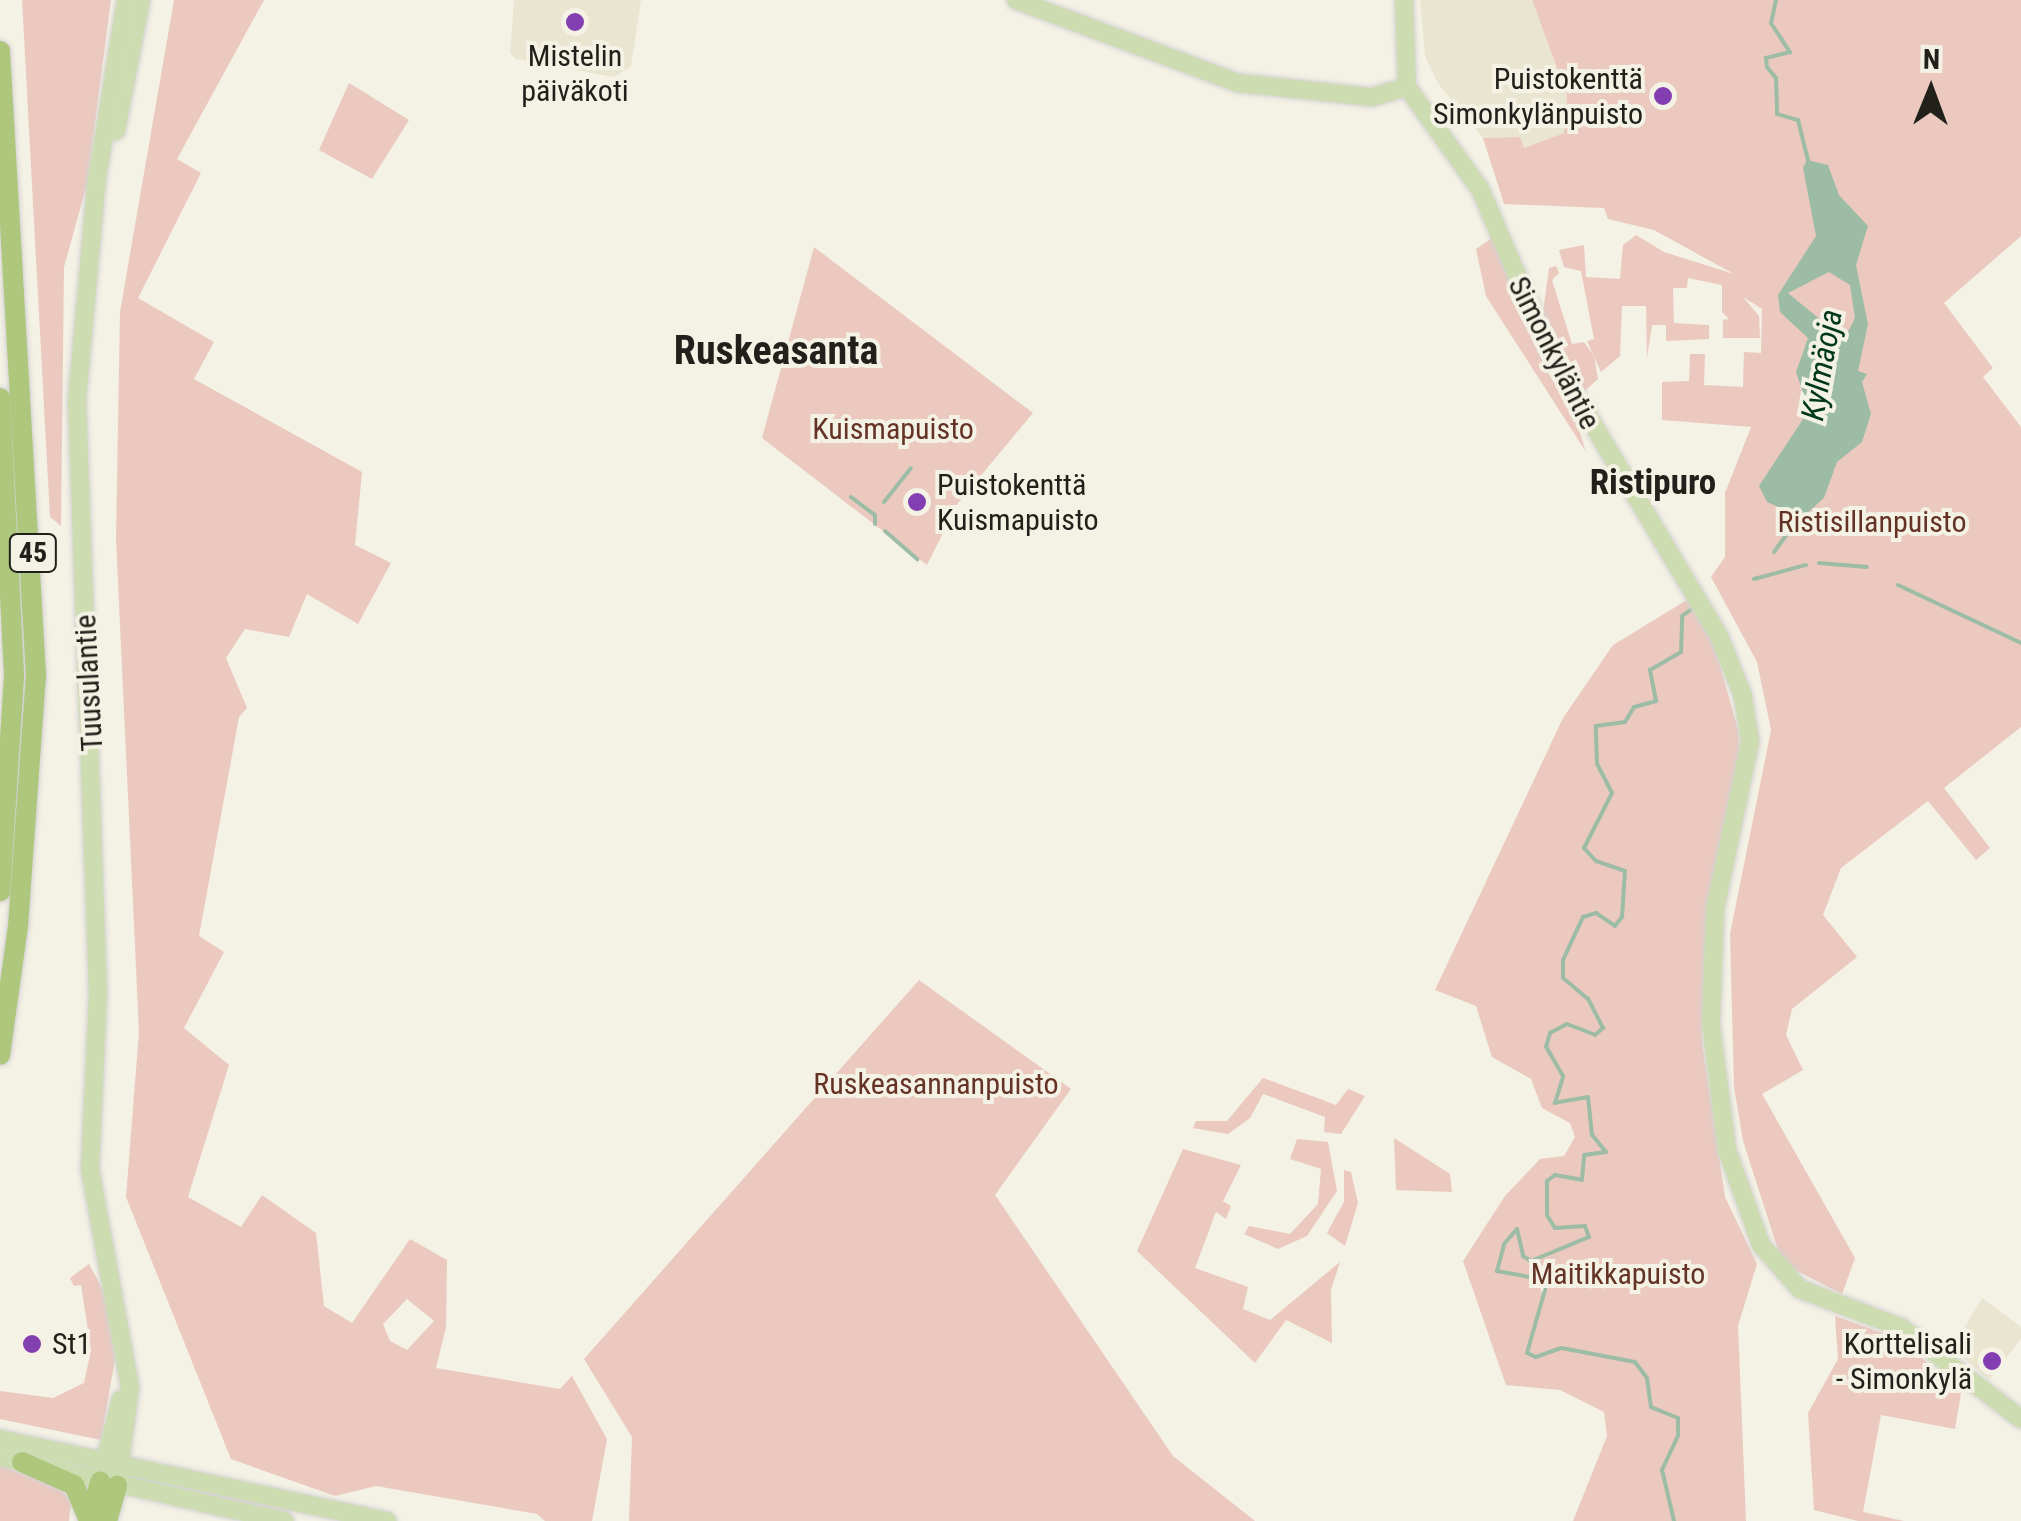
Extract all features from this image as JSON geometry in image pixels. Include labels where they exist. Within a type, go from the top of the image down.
[{"type":"highway","name":"45","points":[[0,51],[36,675],[18,926],[0,1055]]},
{"type":"highway","name":"45","points":[[0,398],[14,676],[0,892]]},
{"type":"highway","points":[[0,746],[11,564]]},
{"type":"highway","points":[[22,1462],[74,1485],[89,1521]]},
{"type":"highway","points":[[89,1521],[110,1474]]},
{"type":"highway","points":[[107,1521],[110,1474]]},
{"type":"main road","name":"Tuusulantie","points":[[110,1474],[126,1359],[104,1252],[93,1142],[98,953],[77,400],[94,224],[126,0]]},
{"type":"main road","name":"Tuusulantie","points":[[94,224],[141,0]]},
{"type":"main road","points":[[1016,0],[1238,83],[1372,97],[1407,88],[1404,0]]},
{"type":"main road","name":"Simonkyläntie","points":[[1407,88],[1469,171],[1585,417],[1700,604],[1737,675],[1749,726],[1746,776],[1715,910],[1710,1025],[1727,1150],[1761,1245],[1800,1289],[1902,1328],[2021,1420]]},
{"type":"main road","points":[[0,1439],[110,1474],[284,1521]]},
{"type":"main road","points":[[0,1457],[387,1521]]},
{"type":"shaded area","name":"Mistelin päiväkoti","points":[[514,0],[641,0],[631,66],[614,77],[516,59],[510,53]]},
{"type":"shaded area","points":[[1420,0],[1532,0],[1567,95],[1564,133],[1523,148],[1519,137],[1483,138],[1439,85],[1425,57]]},
{"type":"shaded area","points":[[1982,1298],[2021,1327],[2021,1339],[1989,1380],[1958,1353],[1959,1337]]},
{"type":"green space","points":[[22,0],[111,0],[87,184],[64,267],[61,526],[50,517]]},
{"type":"green space","points":[[174,0],[264,0],[177,159],[201,173],[138,298],[214,342],[194,379],[362,472],[355,545],[391,563],[358,624],[307,594],[289,637],[245,629],[226,658],[247,708],[239,717],[199,936],[224,952],[184,1028],[229,1065],[188,1197],[241,1227],[262,1195],[316,1233],[324,1306],[352,1323],[410,1239],[447,1260],[446,1327],[436,1368],[560,1389],[572,1376],[607,1439],[592,1521],[545,1521],[537,1514],[376,1486],[335,1496],[231,1459],[126,1197],[139,1032],[116,539],[120,312]],"holes":[[[407,1299],[434,1321],[407,1350],[390,1341],[383,1324]]]},
{"type":"green space","name":"Ristisillanpuisto","points":[[1532,0],[2021,0],[2021,236],[1944,303],[1993,368],[1983,377],[2021,427],[2021,727],[1944,788],[1990,848],[1976,860],[1928,801],[1841,868],[1823,915],[1857,957],[1792,1009],[1786,1035],[1803,1070],[1762,1094],[1855,1258],[1842,1294],[1795,1270],[1779,1253],[1743,1141],[1734,1087],[1730,934],[1771,730],[1757,662],[1711,577],[1725,557],[1725,493],[1751,427],[1662,420],[1662,382],[1689,381],[1690,354],[1705,354],[1704,385],[1743,387],[1744,352],[1761,353],[1762,309],[1743,297],[1759,316],[1760,338],[1723,338],[1723,320],[1729,319],[1722,312],[1722,285],[1688,278],[1687,288],[1673,288],[1674,323],[1709,325],[1709,339],[1666,341],[1666,325],[1652,325],[1647,358],[1646,306],[1622,306],[1620,356],[1601,372],[1587,341],[1594,339],[1581,271],[1564,267],[1559,250],[1584,245],[1586,277],[1620,279],[1623,245],[1636,235],[1664,252],[1734,274],[1654,230],[1608,219],[1604,208],[1504,204],[1483,138],[1520,137],[1524,148],[1564,133],[1567,95]]},
{"type":"green space","points":[[349,83],[409,120],[372,179],[319,150]]},
{"type":"green space","points":[[1492,238],[1575,417],[1586,452],[1486,296],[1476,249]]},
{"type":"green space","name":"Kuismapuisto","points":[[814,247],[1033,413],[958,503],[927,565],[762,438]]},
{"type":"green space","points":[[1556,266],[1559,273],[1552,280],[1572,344],[1584,342],[1594,356],[1598,379],[1580,395],[1542,319],[1549,268]]},
{"type":"green space","name":"Maitikkapuisto","points":[[1687,600],[1714,644],[1738,730],[1740,759],[1705,951],[1702,1041],[1725,1197],[1757,1264],[1738,1326],[1746,1521],[1573,1521],[1607,1436],[1604,1412],[1560,1390],[1506,1385],[1463,1261],[1505,1196],[1540,1159],[1564,1156],[1575,1137],[1570,1123],[1542,1108],[1531,1079],[1492,1057],[1476,1006],[1435,990],[1563,718],[1613,645]]},
{"type":"green space","name":"Ruskeasannanpuisto","points":[[919,980],[1071,1089],[995,1195],[1173,1456],[1255,1521],[629,1521],[632,1437],[584,1359]]},
{"type":"green space","points":[[1263,1078],[1336,1105],[1348,1089],[1365,1096],[1341,1134],[1324,1132],[1325,1117],[1263,1094],[1250,1118],[1228,1134],[1193,1128],[1196,1121],[1227,1121]]},
{"type":"green space","points":[[1394,1138],[1450,1174],[1452,1192],[1396,1190]]},
{"type":"green space","points":[[1297,1139],[1328,1142],[1337,1191],[1307,1236],[1278,1249],[1244,1234],[1249,1226],[1290,1234],[1318,1204],[1321,1169],[1290,1159]]},
{"type":"green space","points":[[1183,1149],[1241,1165],[1223,1201],[1231,1206],[1226,1219],[1216,1212],[1195,1268],[1248,1287],[1243,1309],[1270,1320],[1340,1262],[1331,1290],[1332,1343],[1286,1320],[1255,1363],[1137,1251]]},
{"type":"green space","points":[[1344,1170],[1351,1172],[1358,1203],[1345,1246],[1327,1233],[1344,1202]]},
{"type":"green space","points":[[89,1264],[103,1290],[115,1359],[101,1440],[0,1419],[0,1391],[53,1398],[84,1383],[91,1350],[81,1285],[74,1286],[70,1278]]},
{"type":"green space","points":[[1835,1316],[1902,1340],[1961,1393],[1955,1429],[1881,1415],[1863,1512],[1904,1521],[1858,1521],[1814,1510],[1808,1413],[1838,1359]]},
{"type":"green space","points":[[0,1466],[58,1485],[71,1503],[69,1521],[0,1521]]},
{"type":"water","points":[[1807,160],[1828,165],[1839,195],[1868,226],[1856,265],[1868,324],[1858,371],[1867,374],[1862,382],[1871,414],[1862,442],[1837,462],[1824,498],[1794,525],[1783,509],[1767,502],[1759,486],[1809,410],[1796,372],[1808,338],[1780,312],[1778,295],[1816,236],[1803,168]],"holes":[[[1829,272],[1850,285],[1855,318],[1844,339],[1788,293]]]},
{"type":"waterway","name":"Kylmäoja","points":[[1776,0],[1771,23],[1790,52],[1766,58],[1767,67],[1776,78],[1777,114],[1798,120],[1809,164]]},
{"type":"waterway","points":[[884,502],[911,468]]},
{"type":"waterway","points":[[851,497],[875,515],[875,524]]},
{"type":"waterway","name":"Kylmäoja","points":[[1774,552],[1794,524]]},
{"type":"waterway","points":[[885,531],[917,559]]},
{"type":"waterway","points":[[1819,563],[1867,567]]},
{"type":"waterway","points":[[1754,579],[1806,565]]},
{"type":"waterway","points":[[1898,585],[2021,643]]},
{"type":"waterway","name":"Kylmäoja","points":[[1674,1521],[1662,1470],[1678,1435],[1678,1418],[1651,1407],[1647,1378],[1635,1362],[1561,1348],[1536,1357],[1527,1353],[1545,1290],[1541,1279],[1497,1271],[1504,1244],[1517,1229],[1523,1256],[1531,1261],[1589,1237],[1585,1226],[1555,1228],[1547,1215],[1547,1181],[1555,1175],[1582,1180],[1584,1155],[1606,1152],[1592,1135],[1588,1097],[1555,1103],[1563,1076],[1546,1047],[1550,1033],[1567,1024],[1595,1035],[1603,1028],[1588,999],[1563,978],[1563,960],[1583,917],[1596,913],[1615,926],[1622,917],[1625,871],[1596,861],[1584,848],[1612,793],[1597,764],[1596,726],[1625,722],[1634,707],[1656,701],[1650,670],[1681,652],[1682,616],[1693,608]]},
{"type":"place","name":"Mistelin päiväkoti","points":[[575,22]]},
{"type":"place","name":"Puistokenttä Simonkylänpuisto","points":[[1663,96]]},
{"type":"place","name":"Puistokenttä Kuismapuisto","points":[[917,502]]},
{"type":"place","name":"St1","points":[[32,1344]]},
{"type":"place","name":"Korttelisali - Simonkylä","points":[[1992,1361]]},
{"type":"district","name":"Ruskeasanta","points":[[776,351]]},
{"type":"district","name":"Ristipuro","points":[[1653,483]]}]
